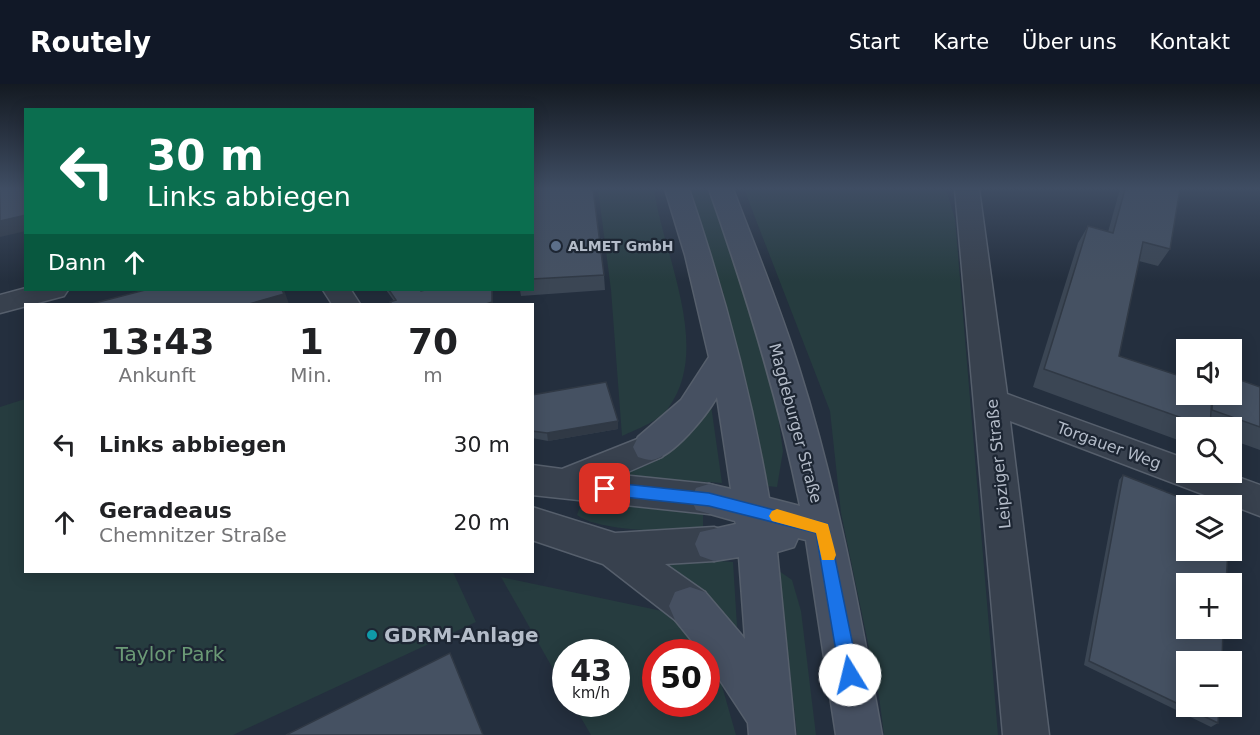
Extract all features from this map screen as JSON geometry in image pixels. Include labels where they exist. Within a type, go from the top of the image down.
[{"type":"main road","points":[[686,219],[724,357],[755,524],[772,727]]},
{"type":"main road","name":"Magdeburger Straße","points":[[732,219],[768,318],[801,432],[823,528],[860,735]]},
{"type":"main road","points":[[650,447],[693,409],[724,357]]},
{"type":"main road","points":[[709,499],[755,524],[823,528]]},
{"type":"main road","points":[[714,544],[755,524]]},
{"type":"main road","points":[[690,606],[734,659],[772,727]]},
{"type":"street","name":"Leipziger Straße","points":[[970,219],[974,236],[1026,735]]},
{"type":"street","points":[[0,304],[50,291]]},
{"type":"street","name":"Torgauer Weg","points":[[991,401],[1260,501]]},
{"type":"street","points":[[548,482],[650,447]]},
{"type":"street","points":[[548,482],[709,499]]},
{"type":"street","points":[[534,524],[615,550],[714,544]]},
{"type":"street","points":[[615,550],[690,606]]},
{"type":"green space","points":[[602,219],[660,219],[681,300],[686,329],[686,357],[681,383],[665,412],[622,436],[611,290]]},
{"type":"green space","points":[[699,219],[720,219],[732,251],[775,395],[783,451],[777,487],[767,486],[759,440],[723,292]]},
{"type":"green space","points":[[756,219],[955,219],[998,735],[884,735],[879,696],[841,513],[830,411]]},
{"type":"green space","name":"Taylor Park","points":[[24,399],[24,573],[453,573],[476,622],[233,735],[0,735],[0,407]]},
{"type":"green space","points":[[711,405],[722,483],[618,476]]},
{"type":"green space","points":[[614,503],[683,509],[703,514],[703,530],[656,531],[619,528],[588,521],[577,515],[580,507]]},
{"type":"green space","points":[[640,555],[733,562],[738,642]]},
{"type":"green space","points":[[779,571],[792,580],[801,611],[816,735],[797,735]]},
{"type":"green space","points":[[501,577],[662,611],[693,639],[642,639],[642,717],[720,717],[720,683],[736,735],[591,735],[581,717],[630,717],[630,639],[552,639],[552,667]]},
{"type":"building","points":[[534,219],[597,219],[604,275],[534,279]]},
{"type":"building","points":[[1117,219],[1175,219],[1170,249],[1143,242],[1119,356],[1176,375],[1176,405],[1211,405],[1211,417],[1179,417],[1044,369],[1088,226],[1113,233]]},
{"type":"building","points":[[141,291],[282,291],[284,294],[252,303],[95,303]]},
{"type":"building","points":[[390,291],[492,291],[492,302],[489,303],[390,302],[396,300]]},
{"type":"building","points":[[1242,381],[1260,387],[1260,427],[1242,421],[1242,417],[1232,417],[1212,410],[1212,405],[1242,405]]},
{"type":"building","points":[[606,382],[618,421],[547,433],[534,431],[534,395]]},
{"type":"building","points":[[1123,475],[1176,496],[1176,561],[1227,561],[1227,573],[1176,573],[1176,639],[1223,639],[1222,651],[1176,651],[1176,703],[1089,661]]},
{"type":"building","points":[[450,653],[483,735],[286,735]]},
{"type":"building","points":[[1206,717],[1218,717],[1218,723]]},
{"type":"slow traffic","points":[[777,516],[823,528],[828,555]]},
{"type":"place","name":"ALMET GmbH","points":[[556,246]]},
{"type":"place","name":"GDRM-Anlage","points":[[372,635]]},
{"type":"route","points":[[605,489],[709,499],[823,528],[850,675]]}]
